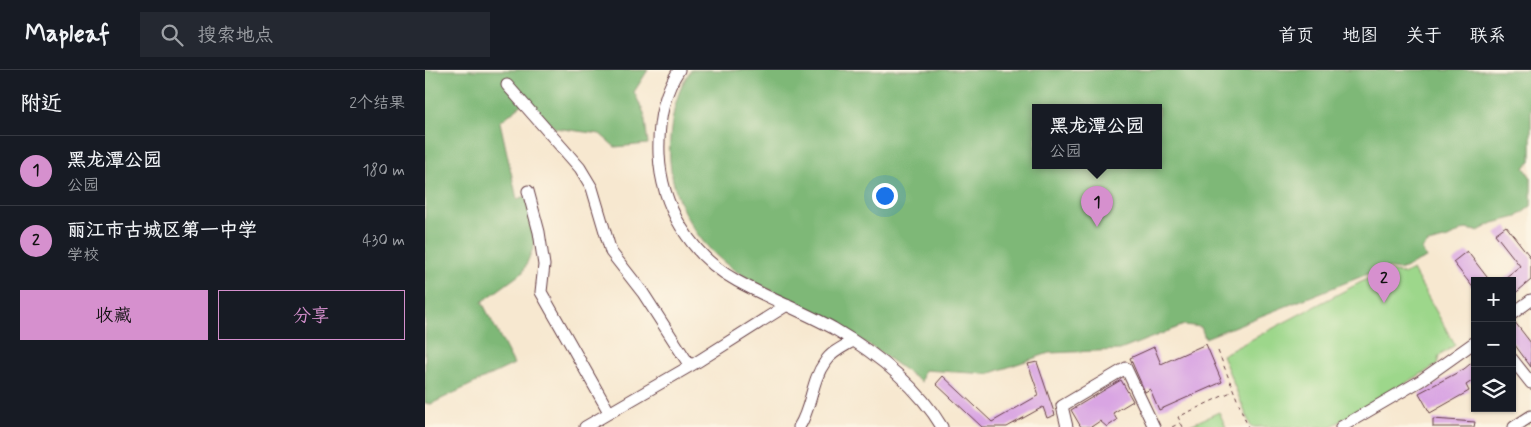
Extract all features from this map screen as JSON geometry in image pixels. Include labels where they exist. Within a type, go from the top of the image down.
[{"type":"street","points":[[679,70],[665,102],[658,143],[662,180],[674,214],[691,241],[716,267],[737,281],[853,341],[891,370],[921,397],[942,427]]},
{"type":"street","points":[[507,86],[580,168],[592,188],[611,252],[643,293],[690,366]]},
{"type":"street","points":[[528,191],[539,232],[544,265],[541,292],[609,412]]},
{"type":"street","points":[[1516,311],[1531,300]]},
{"type":"street","points":[[585,427],[690,366],[787,306]]},
{"type":"street","points":[[799,427],[805,417],[824,362],[835,352],[853,341]]},
{"type":"street","points":[[1341,427],[1420,381],[1471,345]]},
{"type":"street","points":[[1516,364],[1531,383]]},
{"type":"street","points":[[1067,427],[1062,406],[1126,368],[1154,427]]},
{"type":"street","points":[[1514,427],[1531,416]]},
{"type":"path","points":[[1218,351],[1249,427]]},
{"type":"path","points":[[1183,427],[1178,417],[1234,391]]},
{"type":"path","points":[[1172,427],[1181,423]]},
{"type":"green space","points":[[425,70],[648,70],[634,92],[644,113],[648,144],[615,147],[600,134],[555,128],[526,101],[500,122],[517,199],[526,196],[535,244],[523,272],[482,302],[514,364],[431,404],[425,403]]},
{"type":"green space","points":[[691,70],[1531,70],[1531,162],[1524,167],[1531,178],[1531,206],[1517,217],[1493,223],[1478,231],[1465,229],[1448,238],[1428,243],[1422,249],[1426,258],[1400,270],[1383,268],[1205,338],[1201,327],[1184,325],[1120,350],[1049,353],[988,374],[924,370],[921,382],[841,327],[742,275],[710,250],[697,234],[678,198],[670,159],[672,120],[682,85]]},
{"type":"green space","points":[[1384,270],[1405,274],[1413,270],[1455,345],[1439,356],[1437,365],[1330,427],[1251,427],[1222,355]]},
{"type":"green space","points":[[1219,412],[1226,427],[1188,426]]},
{"type":"building","points":[[1506,226],[1531,258],[1531,280],[1516,293],[1516,277],[1506,277],[1520,266],[1495,234]]},
{"type":"building","points":[[1467,251],[1487,277],[1471,277],[1471,285],[1453,262]]},
{"type":"building","points":[[1516,324],[1531,343],[1531,367],[1516,346]]},
{"type":"building","points":[[1206,344],[1222,382],[1159,410],[1150,389],[1145,392],[1130,358],[1154,347],[1161,364]]},
{"type":"building","points":[[1037,362],[1055,415],[1047,418],[1043,407],[1007,427],[982,427],[936,384],[943,376],[992,422],[1039,395],[1028,364]]},
{"type":"building","points":[[1471,363],[1471,382],[1466,385],[1469,391],[1430,413],[1419,393]]},
{"type":"building","points":[[1121,380],[1133,401],[1113,413],[1117,420],[1107,427],[1100,421],[1091,427],[1081,427],[1071,410]]},
{"type":"building","points":[[1433,419],[1475,422],[1474,427],[1433,427]]},
{"type":"place","name":"黑龙潭公园","points":[[1097,227]]},
{"type":"place","name":"丽江市古城区第一中学","points":[[1384,303]]}]
